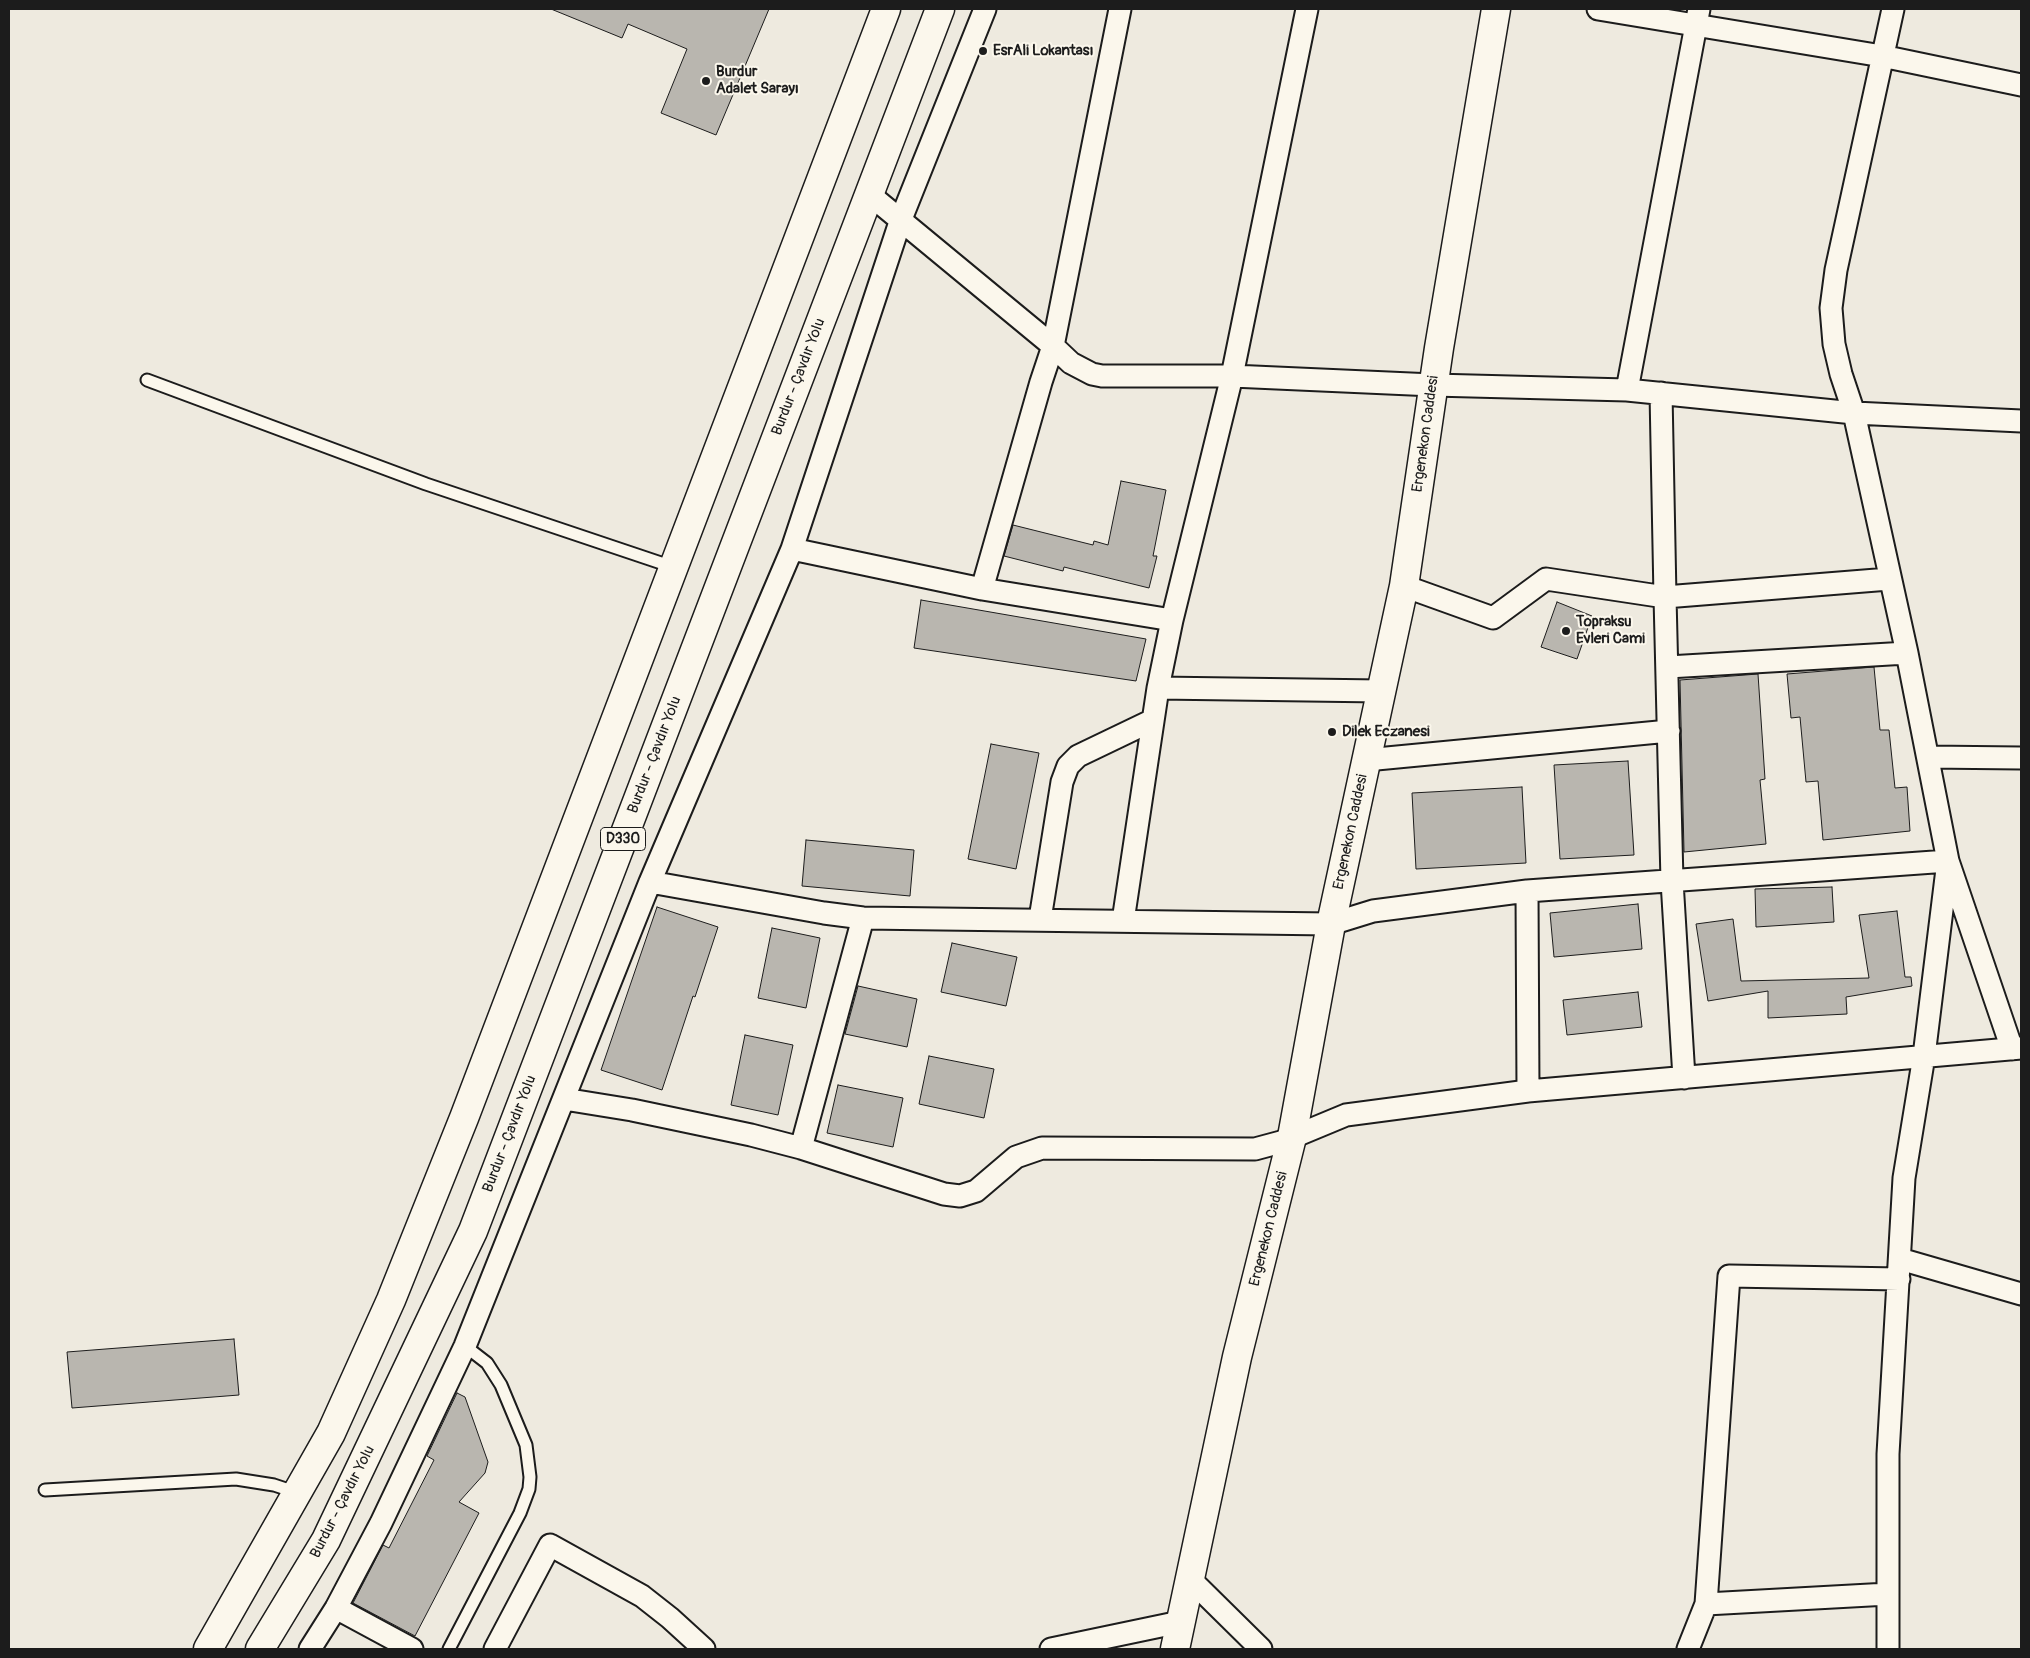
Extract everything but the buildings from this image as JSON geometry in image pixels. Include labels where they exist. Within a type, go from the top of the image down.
[{"type":"main road","points":[[208,1649],[331,1433],[395,1291],[464,1118],[886,9]]},
{"type":"main road","name":"Burdur - Çavdır Yolu","points":[[260,1649],[326,1540],[473,1232],[940,9]]},
{"type":"main road","name":"Ergenekon Caddesi","points":[[1175,1649],[1237,1357],[1292,1137],[1332,924],[1404,586],[1433,385],[1496,9]]},
{"type":"street","points":[[310,1649],[336,1608],[394,1496],[465,1346],[650,882],[792,549],[900,219],[985,9]]},
{"type":"street","points":[[982,589],[1053,346],[1120,9]]},
{"type":"street","points":[[1123,921],[1158,688],[1172,620],[1232,376],[1307,9]]},
{"type":"street","points":[[1598,9],[1697,17],[2021,85]]},
{"type":"street","points":[[564,1099],[700,1123],[801,1148],[944,1194],[960,1196],[976,1191],[1016,1157],[1042,1148],[1239,1150],[1270,1146],[1346,1115],[1528,1090],[2017,1048],[1948,861],[1907,654],[1854,413],[1841,374],[1834,344],[1831,308],[1836,270],[1893,9]]},
{"type":"street","points":[[1627,390],[1697,17]]},
{"type":"street","points":[[869,194],[1080,369],[1102,376],[1232,376],[1433,385],[1627,390],[1854,413],[2021,421]]},
{"type":"street","points":[[1661,393],[1672,881],[1684,1078]]},
{"type":"street","points":[[792,549],[982,589],[1172,620]]},
{"type":"street","points":[[1404,586],[1493,618],[1546,579],[1665,597],[1890,579]]},
{"type":"street","points":[[1668,667],[1907,654]]},
{"type":"street","points":[[1158,688],[1381,691]]},
{"type":"street","points":[[1040,919],[1062,782],[1068,766],[1078,756],[1153,720]]},
{"type":"street","points":[[1366,760],[1668,731]]},
{"type":"street","points":[[1928,758],[2021,758]]},
{"type":"street","points":[[650,882],[824,914],[862,918],[1332,924],[1373,911],[1527,891],[1948,861]]},
{"type":"street","points":[[1888,1649],[1888,1454],[1904,1178],[1924,1056],[1948,861]]},
{"type":"street","points":[[1527,891],[1528,1090]]},
{"type":"street","points":[[801,1148],[862,918]]},
{"type":"street","points":[[1688,1649],[1706,1604],[1729,1276],[1899,1269],[2021,1294]]},
{"type":"street","points":[[495,1649],[550,1545],[642,1596],[704,1649]]},
{"type":"street","points":[[1190,1579],[1261,1649]]},
{"type":"street","points":[[1706,1604],[1888,1594]]},
{"type":"street","points":[[336,1608],[412,1649]]},
{"type":"street","points":[[1051,1649],[1180,1622]]},
{"type":"lane","points":[[147,380],[426,484],[673,567]]},
{"type":"lane","points":[[450,1649],[522,1507],[530,1477],[526,1446],[502,1385],[487,1363],[465,1346]]},
{"type":"lane","points":[[45,1490],[236,1479],[274,1485],[298,1493]]},
{"type":"place","name":"EsrAli Lokantası","points":[[983,51]]},
{"type":"place","name":"Burdur Adalet Sarayı","points":[[706,81]]},
{"type":"place","name":"Topraksu Evleri Cami","points":[[1566,631]]},
{"type":"place","name":"Dilek Eczanesi","points":[[1332,732]]}]
